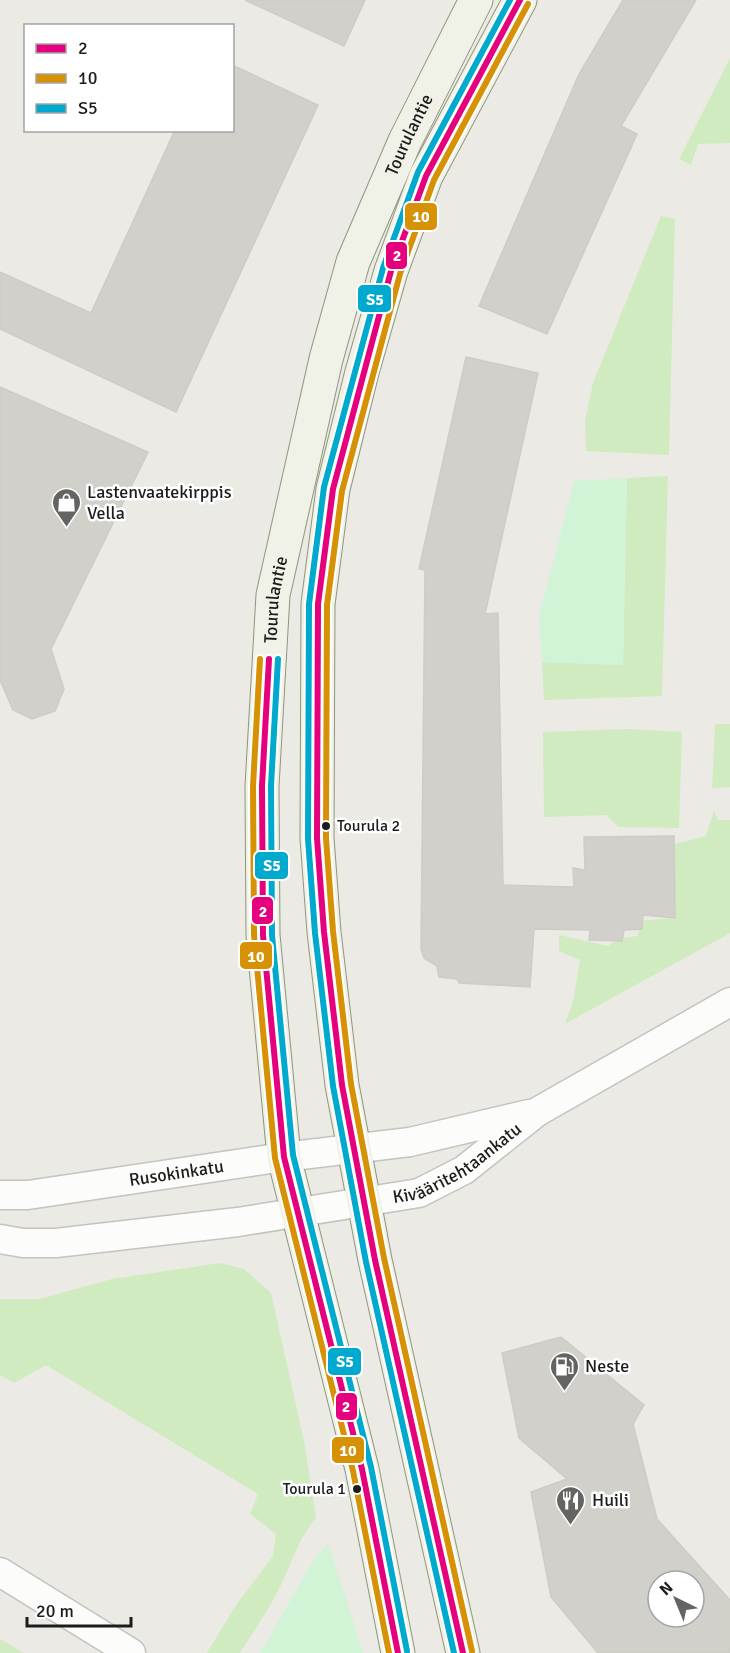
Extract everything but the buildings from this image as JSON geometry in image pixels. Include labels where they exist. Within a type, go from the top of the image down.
[{"type":"main road","name":"Tourulantie","points":[[398,1653],[362,1469],[284,1157],[263,934],[262,786],[273,596],[304,450],[353,262],[405,141],[476,0]]},
{"type":"main road","name":"Tourulantie","points":[[464,1653],[363,1202],[342,1085],[324,932],[317,838],[318,604],[333,489],[362,372],[391,271],[426,176],[520,0]]},
{"type":"street","name":"Kivääritehtaankatu","points":[[297,1212],[419,1193],[455,1175],[537,1112],[730,1002]]},
{"type":"street","name":"Kivääritehtaankatu","points":[[353,1148],[410,1142],[537,1112]]},
{"type":"street","name":"Rusokinkatu","points":[[0,1195],[28,1195],[353,1148]]},
{"type":"street","points":[[0,1239],[23,1243],[56,1243],[297,1212]]},
{"type":"street","points":[[0,1572],[131,1653]]},
{"type":"green space","points":[[730,58],[730,143],[698,144],[691,165],[679,159]]},
{"type":"green space","points":[[661,216],[675,219],[669,455],[586,451],[585,421],[593,383]]},
{"type":"green space","points":[[668,476],[662,696],[544,700],[542,662],[623,665],[627,478]]},
{"type":"green space","points":[[627,478],[623,665],[542,662],[539,617],[574,481]]},
{"type":"green space","points":[[715,724],[730,724],[730,787],[712,788]]},
{"type":"green space","points":[[628,729],[682,732],[679,828],[618,827],[607,815],[544,817],[543,732]]},
{"type":"green space","points":[[714,811],[718,820],[730,820],[730,933],[565,1024],[573,1002],[580,960],[559,951],[559,935],[608,946],[620,938],[638,936],[640,921],[673,918],[671,845],[706,836]]},
{"type":"green space","points":[[220,1263],[244,1269],[271,1293],[304,1441],[316,1518],[299,1544],[275,1597],[240,1653],[207,1653],[236,1605],[273,1556],[276,1534],[250,1514],[258,1494],[46,1365],[14,1383],[0,1375],[0,1299],[39,1299],[112,1279]]},
{"type":"green space","points":[[328,1543],[363,1653],[260,1653],[314,1560]]},
{"type":"green space","points":[[0,1639],[24,1653],[0,1653]]},
{"type":"transit line","name":"S5","points":[[454,1653],[366,1262],[333,1086],[315,933],[308,839],[309,604],[324,487],[383,268],[418,172],[510,0]]},
{"type":"transit line","name":"2","points":[[463,1653],[375,1260],[342,1085],[324,932],[317,838],[318,604],[333,489],[391,271],[426,176],[520,0]]},
{"type":"transit line","name":"10","points":[[472,1651],[384,1258],[351,1084],[333,931],[326,838],[327,605],[342,491],[400,274],[434,180],[528,4]]},
{"type":"transit line","name":"10","points":[[260,659],[253,786],[254,935],[275,1158],[353,1471],[389,1653]]},
{"type":"transit line","name":"2","points":[[269,659],[262,786],[263,935],[284,1157],[362,1469],[398,1653]]},
{"type":"transit line","name":"S5","points":[[278,659],[271,786],[272,935],[293,1155],[371,1467],[407,1651]]},
{"type":"place","name":"Lastenvaatekirppis Vella","points":[[66,528]]},
{"type":"place","name":"Tourula 2","points":[[326,826]]},
{"type":"place","name":"Neste","points":[[564,1392]]},
{"type":"place","name":"Tourula 1","points":[[357,1489]]},
{"type":"place","name":"Huili","points":[[571,1526]]}]
